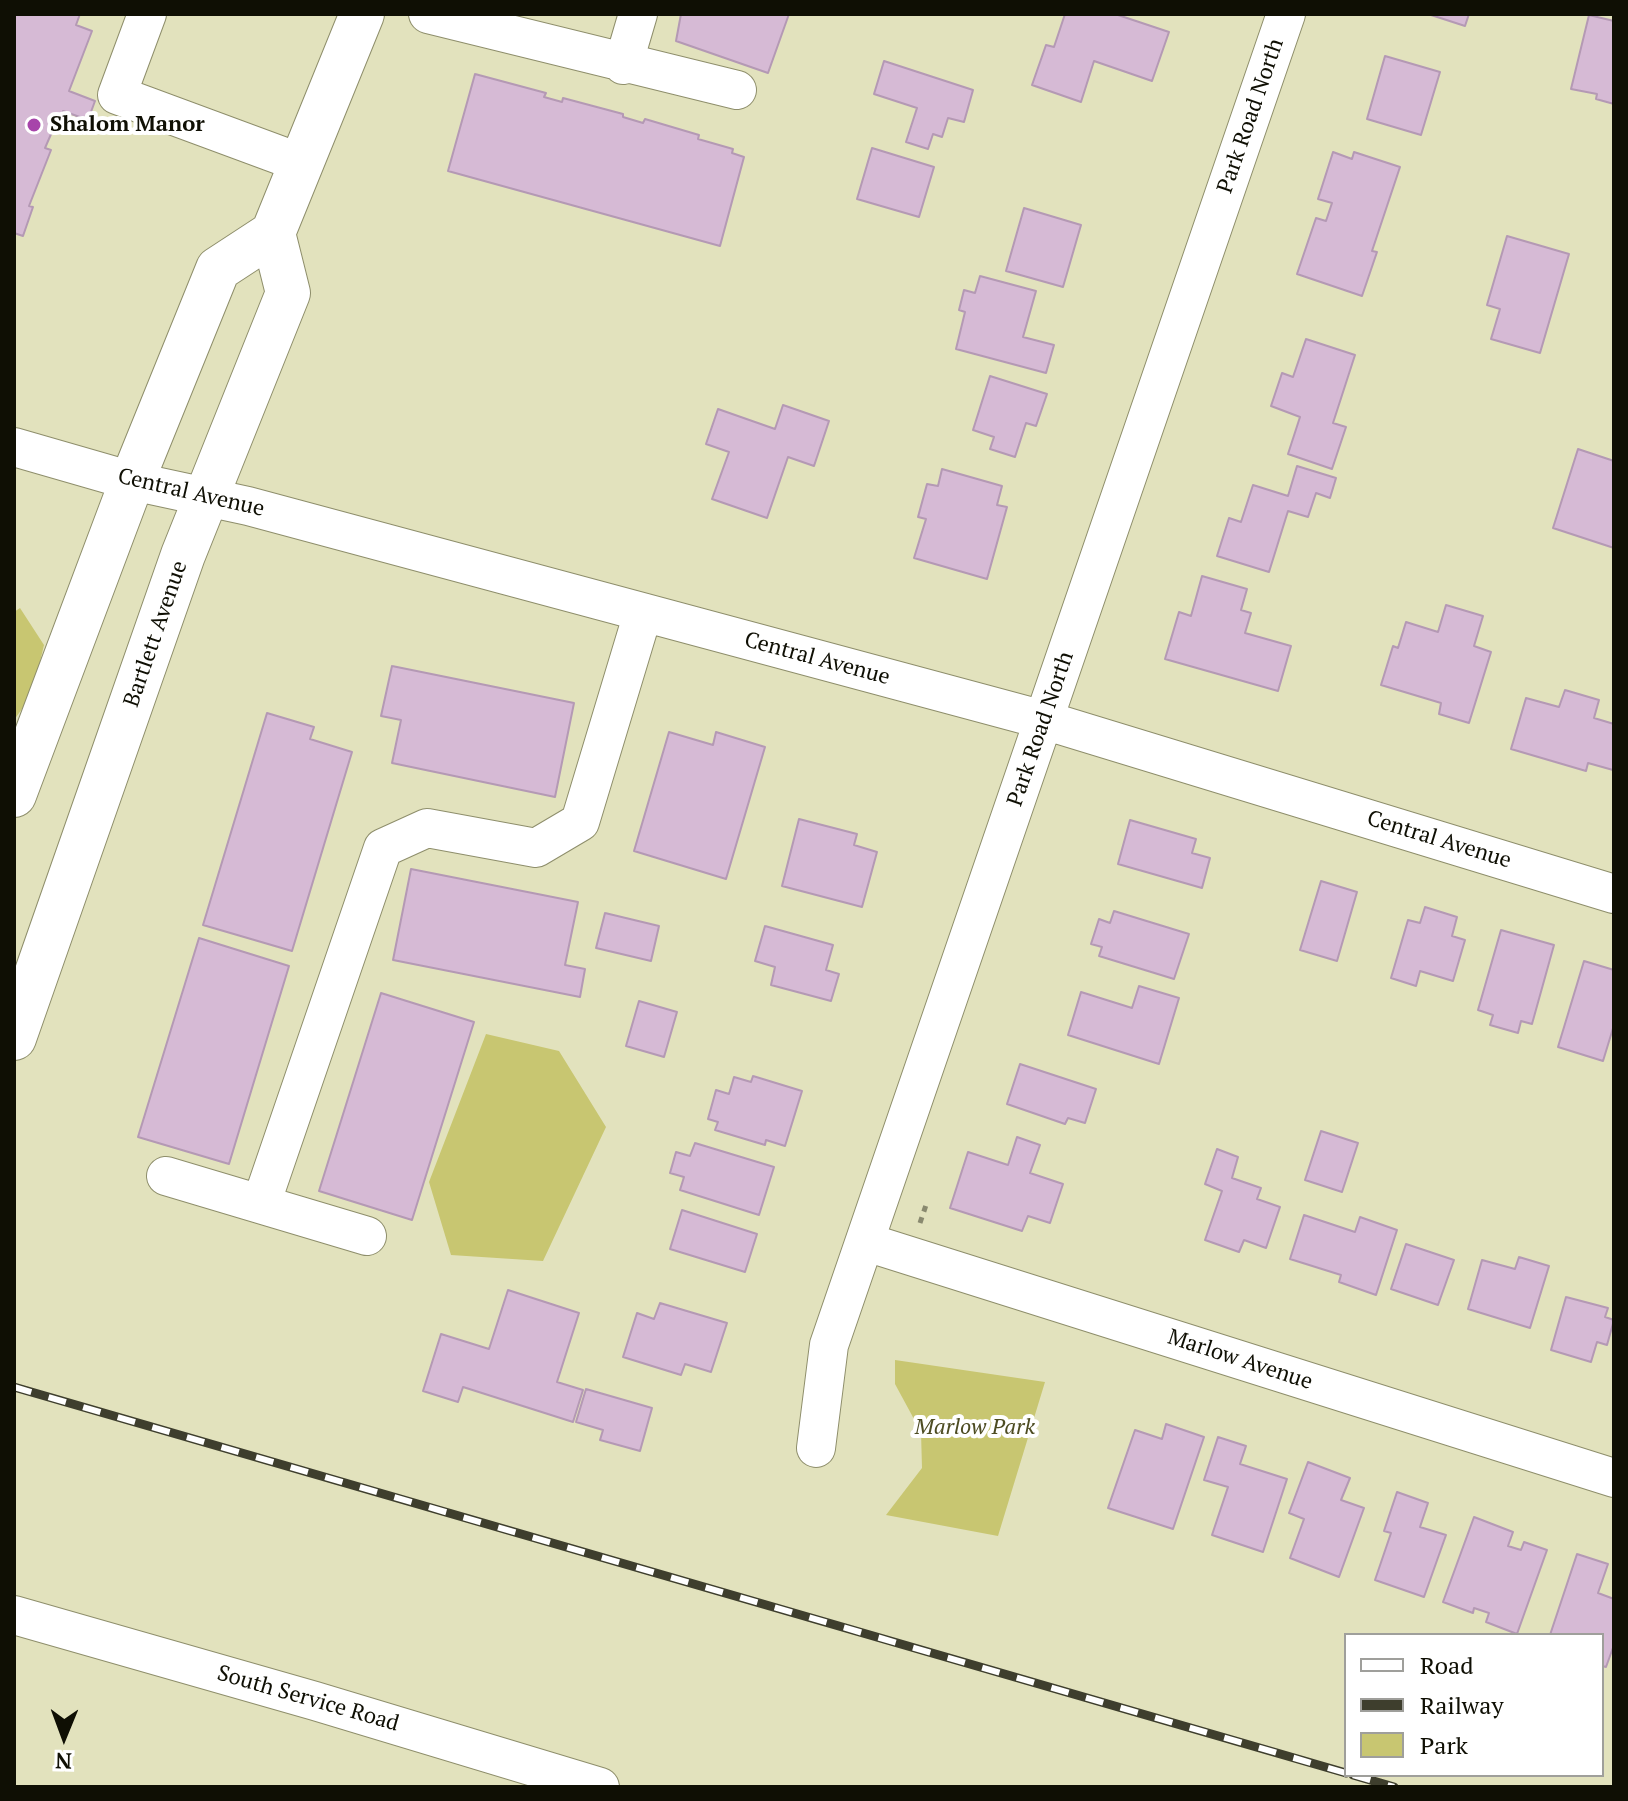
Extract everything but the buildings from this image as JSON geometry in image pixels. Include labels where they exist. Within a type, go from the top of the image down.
[{"type":"main road","points":[[14,795],[132,481],[218,269],[273,233],[362,14]]},
{"type":"main road","name":"Bartlett Avenue","points":[[14,1038],[183,555],[288,293],[273,233]]},
{"type":"street","points":[[147,14],[117,95],[301,163]]},
{"type":"street","points":[[428,14],[623,65],[737,90]]},
{"type":"street","points":[[623,65],[638,14]]},
{"type":"street","name":"Park Road North","points":[[816,1448],[829,1345],[1286,14]]},
{"type":"street","name":"Central Avenue","points":[[14,447],[132,481],[207,497],[1044,720],[1614,894]]},
{"type":"street","points":[[261,1204],[383,848],[427,828],[536,848],[580,822],[643,613]]},
{"type":"street","points":[[166,1176],[367,1236]]},
{"type":"street","name":"Marlow Avenue","points":[[866,1242],[1614,1478]]},
{"type":"street","name":"South Service Road","points":[[14,1615],[300,1696],[600,1787]]},
{"type":"green space","points":[[20,608],[44,645],[32,695],[14,720],[14,612]]},
{"type":"green space","points":[[486,1034],[559,1051],[606,1127],[543,1261],[451,1255],[429,1182]]},
{"type":"green space","name":"Marlow Park","points":[[895,1360],[1045,1382],[998,1536],[886,1515],[922,1468],[921,1432],[895,1384]]},
{"type":"railway","points":[[14,1387],[1344,1772]]},
{"type":"railway","points":[[1360,1777],[1394,1787]]},
{"type":"place","name":"Shalom Manor","points":[[34,125]]}]
